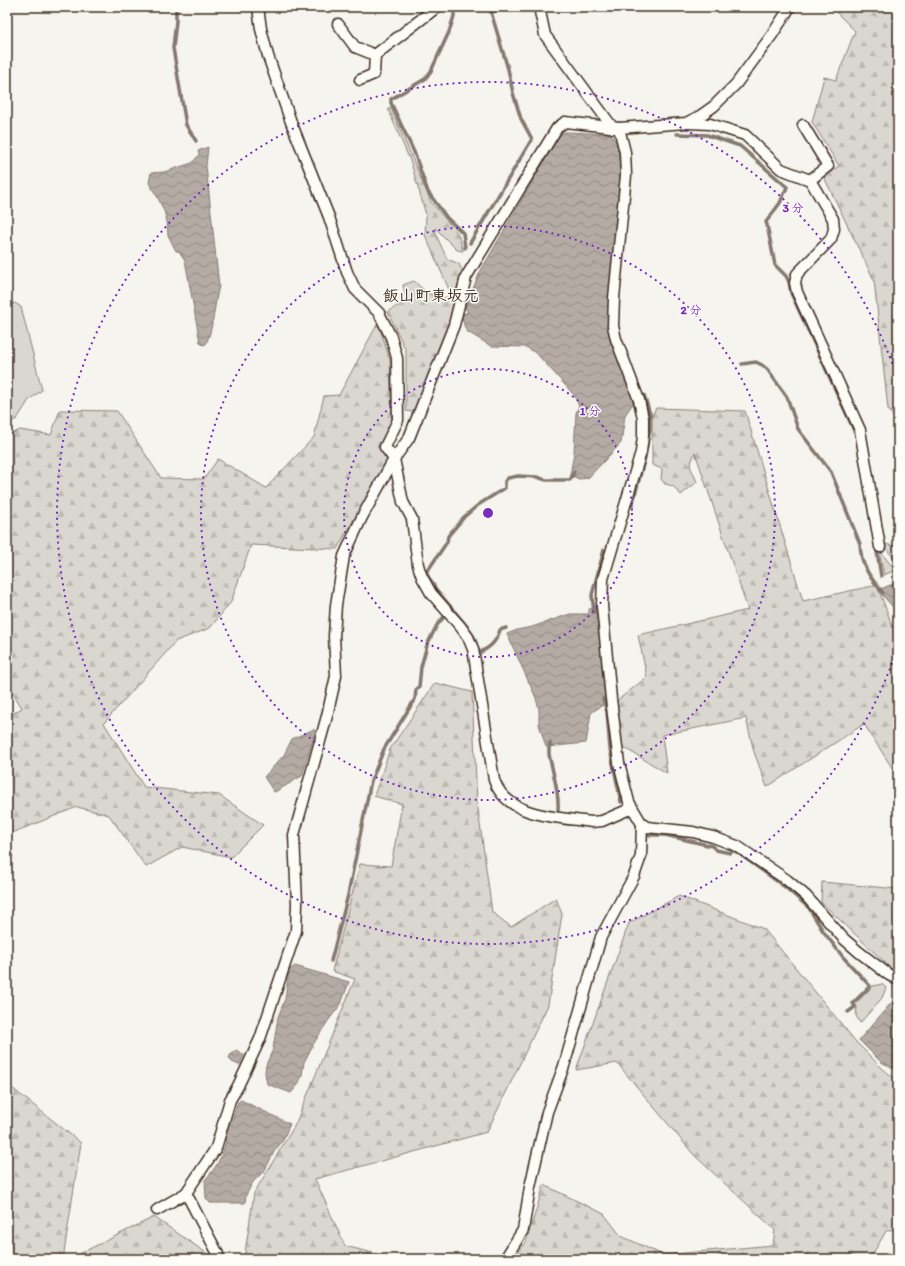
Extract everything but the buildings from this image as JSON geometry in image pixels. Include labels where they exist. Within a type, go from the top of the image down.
[{"type":"street","points":[[258,7],[261,29],[268,56],[291,122],[329,217],[347,272],[355,289],[379,313],[391,337],[397,358],[398,420],[385,447],[394,459],[403,502],[412,519],[418,565],[422,577],[431,593],[468,637],[473,649],[494,780],[497,789],[506,798],[528,812],[592,822],[602,820],[632,808]]},
{"type":"street","points":[[360,80],[374,74],[375,55],[437,7]]},
{"type":"street","points":[[539,7],[546,35],[616,128],[625,152],[626,175],[614,298],[613,326],[616,339],[639,400],[643,418],[643,436],[641,452],[603,579],[602,606],[619,763],[629,802],[642,824],[647,827],[693,832],[713,837],[737,846],[787,880],[806,896],[844,939],[889,975],[898,980]]},
{"type":"street","points":[[686,123],[700,116],[714,106],[736,84],[772,35],[790,7]]},
{"type":"street","points":[[338,24],[355,47],[375,55]]},
{"type":"street","points":[[157,1210],[186,1193],[216,1148],[230,1100],[260,1039],[296,931],[297,904],[294,835],[327,716],[336,676],[334,636],[336,605],[344,556],[362,517],[394,459],[410,438],[454,324],[466,277],[557,128],[565,122],[616,128],[686,123],[710,124],[745,135],[781,169],[810,180],[834,219],[834,229],[831,239],[797,274],[795,283],[797,292],[860,430],[880,547]]},
{"type":"street","points":[[803,125],[828,166],[810,180]]},
{"type":"street","points":[[505,1259],[523,1230],[530,1187],[546,1112],[564,1066],[601,937],[634,876],[641,856],[642,824]]},
{"type":"street","points":[[186,1193],[218,1254]]},
{"type":"green space","points":[[831,7],[898,7],[898,423],[888,409],[874,280],[824,177],[839,166],[812,122],[824,77],[836,80],[855,31]]},
{"type":"green space","points":[[391,108],[431,202],[458,234],[463,251],[457,250],[435,228],[437,237],[447,259],[459,264],[462,270],[446,333],[413,412],[406,411],[406,351],[388,312],[406,300],[403,285],[414,281],[427,293],[445,298],[451,294],[425,235],[426,215],[411,163],[388,109]]},
{"type":"green space","points":[[15,303],[21,307],[42,390],[29,400],[17,419],[7,423],[7,305]]},
{"type":"green space","points":[[378,323],[390,360],[392,421],[378,447],[388,460],[337,549],[251,545],[231,602],[210,628],[176,641],[104,723],[144,787],[219,795],[263,825],[231,857],[182,847],[146,867],[109,815],[77,807],[7,835],[7,717],[22,708],[7,683],[7,436],[20,430],[51,435],[60,410],[117,411],[161,478],[204,479],[218,459],[266,488],[314,437],[324,396],[339,395]]},
{"type":"green space","points":[[656,408],[745,411],[803,601],[877,585],[898,641],[898,777],[864,724],[767,787],[754,752],[746,718],[662,735],[667,773],[616,743],[609,707],[647,677],[638,635],[748,610],[695,452],[690,466],[697,482],[681,495],[673,486],[665,484],[661,479],[662,469],[652,465],[652,415]]},
{"type":"green space","points":[[885,544],[898,547],[898,560],[893,557]]},
{"type":"green space","points":[[881,552],[890,564],[898,569],[884,575],[879,553]]},
{"type":"green space","points":[[435,683],[472,692],[477,802],[492,912],[511,927],[556,898],[562,914],[548,1005],[487,1132],[315,1179],[345,1246],[397,1259],[244,1259],[254,1193],[295,1125],[355,979],[332,971],[360,864],[391,866],[402,804],[374,796],[390,749]]},
{"type":"green space","points":[[822,882],[898,889],[898,975],[821,902]]},
{"type":"green space","points":[[679,896],[764,929],[856,1042],[883,1069],[898,1081],[898,1228],[886,1231],[870,1259],[514,1259],[526,1242],[544,1185],[604,1214],[621,1236],[663,1255],[773,1245],[775,1230],[694,1155],[617,1063],[576,1070],[629,923]]},
{"type":"green space","points":[[882,984],[886,988],[882,998],[860,1023],[856,1016],[857,1007],[855,1004],[873,986]]},
{"type":"green space","points":[[7,1084],[81,1143],[63,1259],[7,1259]]},
{"type":"green space","points":[[154,1217],[215,1259],[69,1259]]},
{"type":"water","points":[[565,132],[611,134],[617,144],[621,169],[608,324],[611,342],[634,402],[625,415],[621,443],[588,478],[579,479],[570,475],[574,453],[576,413],[579,406],[574,395],[537,354],[526,347],[491,346],[466,331],[461,315],[468,312],[465,308],[480,272],[556,141],[560,135]]},
{"type":"water","points":[[208,147],[206,166],[219,286],[211,330],[206,344],[203,345],[200,342],[185,260],[179,251],[176,251],[168,235],[167,221],[164,211],[149,183],[151,173],[164,172],[192,163],[199,155],[198,151]]},
{"type":"water","points":[[898,582],[898,613],[878,590]]},
{"type":"water","points":[[596,608],[607,702],[591,713],[586,743],[546,747],[539,724],[539,710],[536,698],[507,634],[570,614],[589,614],[589,609]]},
{"type":"water","points":[[315,730],[315,733],[302,776],[274,792],[264,777],[284,755],[292,739]]},
{"type":"water","points":[[295,966],[349,982],[341,1004],[314,1043],[304,1062],[302,1075],[298,1085],[291,1093],[267,1084],[265,1073],[266,1065],[273,1049],[278,1017],[285,999],[289,970]]},
{"type":"water","points":[[898,995],[898,1071],[881,1062],[859,1040]]},
{"type":"water","points":[[236,1050],[244,1055],[239,1065],[232,1062],[229,1058]]},
{"type":"water","points":[[241,1100],[290,1124],[282,1142],[275,1150],[265,1170],[253,1182],[246,1195],[245,1203],[210,1203],[206,1198],[205,1180],[213,1171],[220,1158],[226,1142],[225,1139],[229,1122],[232,1120],[238,1102]]},
{"type":"waterway","points":[[176,7],[173,48],[186,125],[196,141]]},
{"type":"waterway","points":[[454,7],[454,16],[449,32],[431,71],[425,79],[391,99],[391,103],[414,152],[428,192],[447,218],[463,233],[465,248]]},
{"type":"waterway","points":[[470,243],[532,139],[521,119],[513,93],[508,69],[491,12],[495,11],[495,7]]},
{"type":"waterway","points":[[677,134],[707,135],[740,146],[787,187],[780,203],[766,222],[775,265],[786,276],[789,282],[791,293],[857,437]]},
{"type":"waterway","points":[[742,364],[756,362],[762,365],[767,369],[787,397],[798,429],[831,472],[860,544],[864,565],[870,576],[883,593]]},
{"type":"waterway","points":[[642,396],[644,395],[650,414],[650,428],[646,450]]},
{"type":"waterway","points":[[632,506],[645,457]]},
{"type":"waterway","points":[[506,628],[500,630],[497,638],[492,644],[487,649],[479,653],[474,637],[466,625],[435,588],[426,573],[447,542],[448,536],[464,517],[478,505],[505,488],[505,481],[508,478],[518,476],[537,477],[546,480],[570,480],[574,472]]},
{"type":"waterway","points":[[876,546],[881,576]]},
{"type":"waterway","points":[[594,612],[592,595],[604,550]]},
{"type":"waterway","points":[[331,961],[348,895],[371,781],[384,749],[415,699],[416,690],[419,687],[421,667],[427,645],[437,625],[443,618]]},
{"type":"waterway","points":[[603,699],[607,712],[610,749],[621,802]]},
{"type":"waterway","points":[[550,743],[549,754],[557,791],[558,810]]},
{"type":"waterway","points":[[649,835],[665,835],[712,846],[716,850],[730,853],[734,850],[785,887],[809,908],[823,931],[843,957],[870,986],[853,1003],[855,1007],[848,1012]]},
{"type":"district","name":"飯山町東坂元","points":[[431,295]]}]
